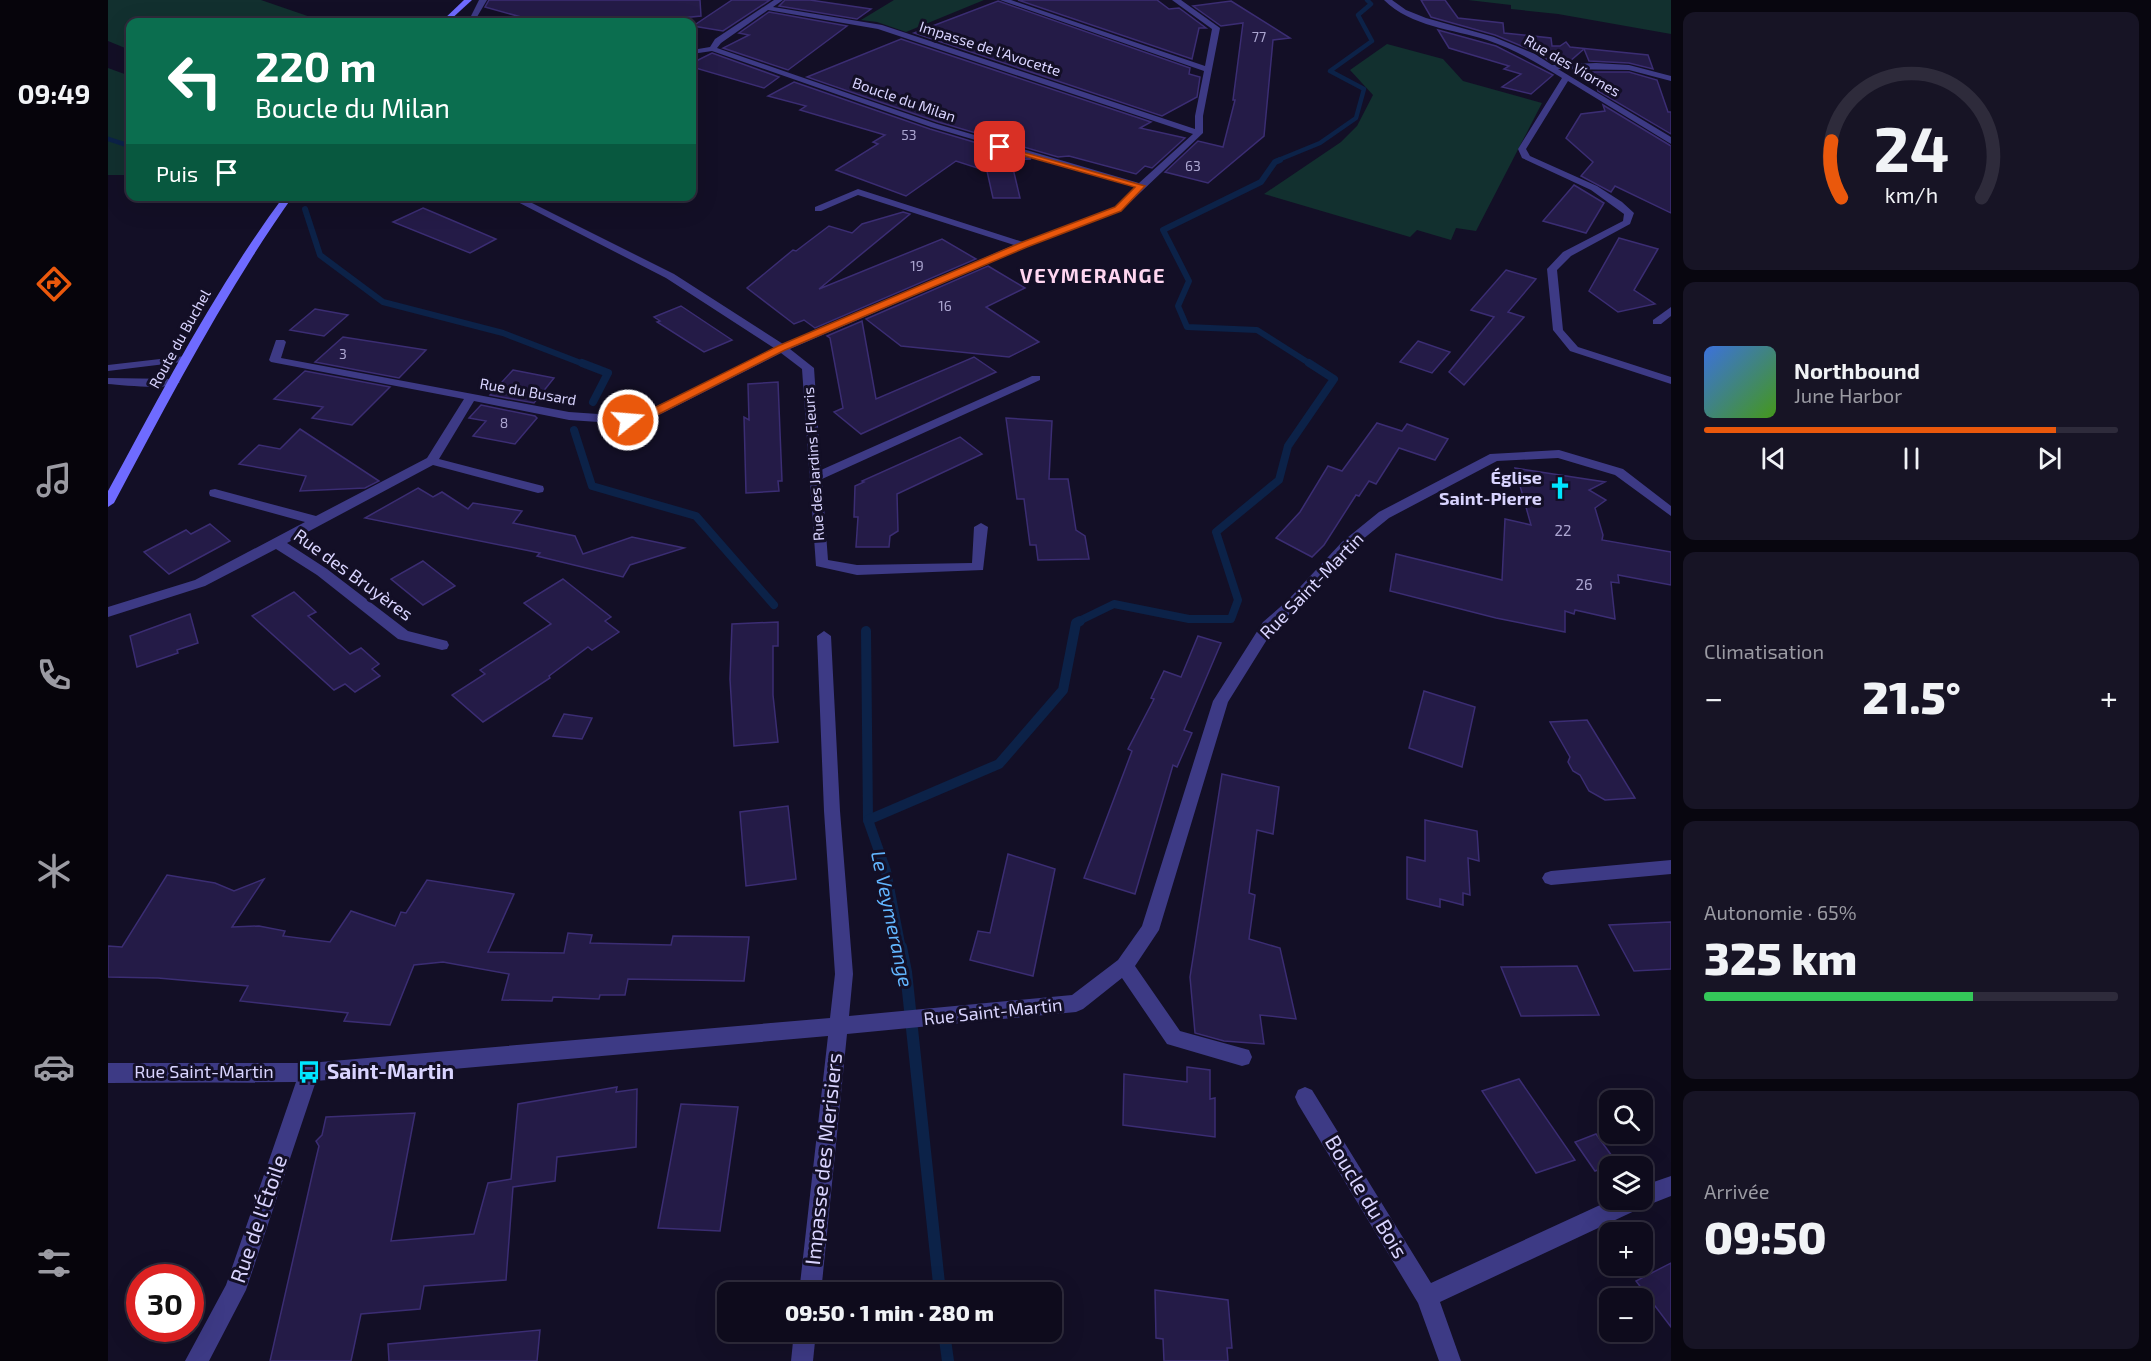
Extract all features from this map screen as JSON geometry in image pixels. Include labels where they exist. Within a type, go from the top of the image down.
[{"type":"main road","points":[[448,18],[468,0]]},
{"type":"main road","name":"Route du Buchel","points":[[108,503],[186,359],[257,237],[285,201]]},
{"type":"street","points":[[473,18],[483,0]]},
{"type":"street","points":[[712,49],[718,41],[779,0]]},
{"type":"street","points":[[1004,0],[1207,69]]},
{"type":"street","points":[[1141,186],[1199,133],[1199,116],[1216,28],[1176,0]]},
{"type":"street","name":"Rue des Viornes","points":[[1388,0],[1403,12],[1423,20],[1491,39],[1532,56],[1671,141]]},
{"type":"street","name":"Impasse de l'Avocette","points":[[768,8],[879,27],[1199,133]]},
{"type":"street","name":"Boucle du Milan","points":[[696,51],[712,49],[1019,153],[1141,186]]},
{"type":"street","points":[[1551,67],[1582,64],[1659,72],[1671,79]]},
{"type":"street","points":[[1567,76],[1522,149],[1526,158],[1597,190],[1619,202],[1629,213],[1627,222],[1567,254],[1552,269],[1558,330],[1574,349],[1671,381]]},
{"type":"street","name":"Rue du Busard","points":[[280,342],[275,360],[569,416],[628,420],[655,412],[782,348],[1023,245],[1118,209],[1141,186]]},
{"type":"street","points":[[818,209],[858,192],[1023,245]]},
{"type":"street","name":"Rue des Jardins Fleuris","points":[[520,201],[670,276],[782,348],[808,369],[821,563],[857,570],[978,567],[981,527]]},
{"type":"street","points":[[1656,322],[1671,310]]},
{"type":"street","points":[[108,368],[186,359]]},
{"type":"street","points":[[816,477],[1036,378]]},
{"type":"street","points":[[108,381],[140,384],[174,382]]},
{"type":"street","points":[[471,398],[432,461],[538,489]]},
{"type":"street","name":"Rue Saint-Martin","points":[[108,1073],[309,1072],[886,1022],[1076,1003],[1124,966],[1150,930],[1221,701],[1268,626],[1356,537],[1384,515],[1494,457],[1559,454],[1618,472],[1671,512]]},
{"type":"street","name":"Rue des Bruyères","points":[[108,612],[200,584],[432,461]]},
{"type":"street","name":"Rue des Bruyères","points":[[215,493],[317,521]]},
{"type":"street","name":"Rue des Bruyères","points":[[277,543],[322,572],[403,635],[442,645]]},
{"type":"street","points":[[824,636],[832,811],[844,974],[838,1026]]},
{"type":"street","points":[[1551,878],[1671,867]]},
{"type":"street","points":[[1124,966],[1174,1038],[1242,1058]]},
{"type":"street","name":"Impasse des Merisiers","points":[[811,1282],[838,1026]]},
{"type":"street","name":"Rue de l'Étoile","points":[[196,1361],[235,1290],[309,1072]]},
{"type":"street","name":"Boucle du Bois","points":[[1305,1097],[1427,1297],[1450,1361]]},
{"type":"street","points":[[1653,1193],[1671,1186]]},
{"type":"street","points":[[1427,1297],[1614,1210]]},
{"type":"street","points":[[802,1361],[804,1342]]},
{"type":"green space","points":[[108,0],[261,0],[313,18],[126,18],[126,48],[108,41]]},
{"type":"green space","points":[[894,0],[984,0],[906,32],[877,22],[861,20]]},
{"type":"green space","points":[[1468,0],[1671,0],[1671,34],[1558,14],[1511,9],[1511,5]]},
{"type":"green space","points":[[1387,44],[1443,59],[1463,81],[1542,103],[1476,231],[1456,228],[1451,240],[1417,230],[1410,237],[1264,194],[1341,142],[1357,126],[1373,95],[1350,70]]},
{"type":"green space","points":[[108,68],[126,75],[126,175],[108,175]]},
{"type":"building","points":[[489,0],[700,0],[701,16],[525,18],[485,7]]},
{"type":"building","points":[[732,0],[770,0],[723,31],[696,26],[696,24]]},
{"type":"building","points":[[785,0],[810,0],[871,9],[857,19],[779,6]]},
{"type":"building","points":[[1018,0],[1157,0],[1169,9],[1179,8],[1206,28],[1199,28],[1192,59]]},
{"type":"building","points":[[1421,0],[1445,0],[1458,18],[1503,23],[1504,33],[1551,38],[1552,46],[1560,46],[1566,42],[1570,47],[1648,55],[1653,69],[1629,63],[1589,61],[1584,49],[1569,62],[1553,63],[1536,52],[1495,35],[1431,17]]},
{"type":"building","points":[[998,1],[1190,68],[1189,74],[1200,77],[1197,97],[1162,116],[914,33]]},
{"type":"building","points":[[1231,1],[1290,38],[1273,40],[1264,136],[1208,183],[1165,172],[1198,141],[1223,147],[1235,100],[1233,100],[1243,23],[1221,26],[1193,6]]},
{"type":"building","points":[[769,12],[847,26],[788,70],[723,48],[749,35],[739,33]]},
{"type":"building","points":[[1438,30],[1496,46],[1553,75],[1531,94],[1502,87],[1521,74],[1504,69],[1509,66],[1449,48]]},
{"type":"building","points":[[901,39],[1151,122],[1140,128],[1185,138],[1152,168],[1145,166],[1136,174],[1069,156],[1058,157],[938,122],[807,77]]},
{"type":"building","points":[[712,53],[779,77],[764,88],[696,68],[696,61]]},
{"type":"building","points":[[1592,72],[1629,72],[1657,80],[1668,112],[1671,112],[1671,134],[1598,91]]},
{"type":"building","points":[[794,82],[930,129],[1031,159],[1011,160],[1020,198],[993,198],[987,171],[956,161],[906,196],[836,170],[878,144],[873,142],[885,135],[800,110],[806,106],[768,96]]},
{"type":"building","points":[[1603,105],[1671,146],[1671,213],[1615,186],[1611,192],[1581,176],[1593,162],[1566,138],[1581,114],[1605,111]]},
{"type":"building","points":[[1574,185],[1604,203],[1586,233],[1543,221]]},
{"type":"building","points":[[423,208],[496,239],[470,253],[393,222]]},
{"type":"building","points":[[903,212],[910,214],[819,289],[942,239],[976,259],[815,328],[804,320],[794,324],[747,288],[793,250],[796,251],[829,226],[852,233],[862,224]]},
{"type":"building","points":[[1619,238],[1658,249],[1634,290],[1655,304],[1618,312],[1589,291]]},
{"type":"building","points":[[988,266],[1025,288],[986,307],[1039,342],[1009,357],[901,346],[866,319]]},
{"type":"building","points":[[1506,270],[1536,279],[1508,312],[1524,317],[1464,385],[1449,372],[1494,317],[1471,310]]},
{"type":"building","points":[[681,306],[732,340],[704,352],[657,322],[660,321],[654,317]]},
{"type":"building","points":[[315,309],[348,315],[324,336],[290,330]]},
{"type":"building","points":[[862,321],[876,399],[974,357],[996,372],[861,434],[834,412],[843,408],[830,338],[827,336]]},
{"type":"building","points":[[343,337],[426,350],[399,378],[315,362]]},
{"type":"building","points":[[1418,341],[1450,352],[1432,373],[1400,362]]},
{"type":"building","points":[[513,370],[554,378],[534,403],[490,395]]},
{"type":"building","points":[[305,371],[390,387],[352,425],[312,418],[323,407],[274,399]]},
{"type":"building","points":[[778,382],[782,481],[778,481],[779,491],[746,493],[744,417],[749,420],[748,384]]},
{"type":"building","points":[[481,405],[537,418],[515,444],[473,436],[486,421],[469,418]]},
{"type":"building","points":[[1006,418],[1052,421],[1049,479],[1068,479],[1076,530],[1085,536],[1089,559],[1038,560],[1036,545],[1030,545],[1024,499],[1017,499]]},
{"type":"building","points":[[1377,423],[1402,431],[1407,424],[1448,439],[1435,460],[1399,448],[1376,484],[1369,481],[1359,496],[1356,495],[1324,545],[1312,557],[1276,538],[1300,512],[1328,466],[1342,471]]},
{"type":"building","points":[[300,429],[379,481],[365,488],[300,491],[306,476],[239,464],[259,445],[280,449]]},
{"type":"building","points":[[960,437],[982,454],[897,494],[898,531],[890,536],[889,547],[856,547],[858,517],[854,517],[855,486]]},
{"type":"building","points":[[1515,468],[1605,482],[1589,490],[1606,500],[1595,508],[1603,535],[1602,540],[1671,552],[1671,585],[1618,575],[1619,583],[1611,582],[1615,619],[1575,610],[1574,614],[1565,611],[1565,632],[1496,618],[1390,591],[1396,554],[1502,580],[1505,519],[1531,525]]},
{"type":"building","points":[[418,488],[433,497],[442,492],[468,509],[473,503],[522,511],[513,523],[575,536],[583,554],[632,537],[684,548],[630,565],[623,577],[537,556],[540,553],[365,518]]},
{"type":"building","points":[[210,524],[230,541],[169,574],[144,552],[186,530],[191,534]]},
{"type":"building","points":[[423,561],[455,586],[423,605],[391,579]]},
{"type":"building","points":[[563,579],[611,617],[605,621],[619,632],[592,650],[588,647],[549,676],[550,678],[483,722],[452,695],[485,674],[480,670],[551,624],[524,603]]},
{"type":"building","points":[[294,592],[316,612],[308,616],[350,654],[361,648],[379,664],[372,669],[380,676],[355,692],[345,684],[334,690],[252,616]]},
{"type":"building","points":[[190,614],[198,643],[177,650],[178,653],[137,667],[130,636]]},
{"type":"building","points":[[778,622],[778,646],[773,646],[773,695],[778,742],[734,746],[730,679],[732,624]]},
{"type":"building","points":[[1198,636],[1221,643],[1184,730],[1192,733],[1177,767],[1173,765],[1135,894],[1084,878],[1132,751],[1128,749],[1154,699],[1151,698],[1164,671],[1181,677]]},
{"type":"building","points":[[1424,691],[1475,707],[1462,767],[1409,748]]},
{"type":"building","points":[[564,714],[592,718],[582,739],[553,736]]},
{"type":"building","points":[[1587,720],[1635,798],[1605,800],[1589,791],[1580,775],[1573,771],[1568,762],[1570,757],[1550,722]]},
{"type":"building","points":[[1222,774],[1279,787],[1273,834],[1257,830],[1249,893],[1255,895],[1249,939],[1280,948],[1296,1019],[1260,1015],[1264,1044],[1224,1041],[1195,1033],[1190,977]]},
{"type":"building","points":[[788,806],[796,879],[746,886],[740,812]]},
{"type":"building","points":[[1425,820],[1477,831],[1479,861],[1468,858],[1470,895],[1463,893],[1463,905],[1440,899],[1440,907],[1407,899],[1407,857],[1425,861]]},
{"type":"building","points":[[1008,854],[1055,869],[1033,976],[970,960],[978,931],[990,933]]},
{"type":"building","points":[[167,875],[215,883],[234,891],[264,879],[232,927],[259,926],[285,931],[283,936],[330,942],[351,911],[395,926],[401,912],[406,913],[427,880],[514,894],[488,952],[564,953],[568,933],[592,935],[590,943],[671,945],[673,936],[749,937],[744,981],[628,979],[625,995],[600,995],[599,999],[553,997],[552,1001],[502,1000],[509,974],[443,962],[414,965],[390,1025],[344,1021],[348,1013],[240,1001],[248,986],[158,978],[108,977],[108,946],[122,947]]},
{"type":"building","points":[[1671,922],[1671,969],[1634,971],[1609,925]]},
{"type":"building","points":[[1577,966],[1599,1015],[1521,1016],[1501,967]]},
{"type":"building","points":[[1187,1067],[1210,1070],[1210,1099],[1215,1098],[1215,1137],[1123,1125],[1124,1074],[1187,1082]]},
{"type":"building","points":[[1519,1079],[1575,1160],[1536,1173],[1482,1091]]},
{"type":"building","points":[[617,1087],[616,1092],[637,1089],[636,1147],[557,1157],[555,1181],[513,1187],[506,1280],[424,1286],[420,1309],[361,1314],[351,1361],[270,1361],[319,1146],[316,1141],[322,1135],[326,1117],[415,1113],[391,1241],[474,1234],[488,1183],[511,1179],[518,1104]]},
{"type":"building","points":[[681,1104],[738,1107],[720,1231],[658,1228]]},
{"type":"building","points":[[1596,1134],[1599,1144],[1603,1144],[1612,1156],[1599,1156],[1599,1170],[1595,1171],[1575,1142]]},
{"type":"building","points":[[1671,1263],[1671,1327],[1653,1303],[1653,1288],[1641,1288],[1636,1281],[1646,1276],[1653,1276],[1653,1272]]},
{"type":"building","points":[[1155,1290],[1228,1300],[1232,1348],[1227,1348],[1228,1361],[1164,1361],[1163,1339],[1156,1338]]},
{"type":"building","points":[[540,1330],[537,1361],[389,1361],[388,1344]]},
{"type":"waterway","name":"Le Veymerange","points":[[1276,161],[1320,143],[1356,118],[1364,89],[1330,71],[1372,41],[1358,15],[1371,4],[1367,0]]},
{"type":"waterway","points":[[108,139],[126,145]]},
{"type":"waterway","name":"Le Veymerange","points":[[1280,160],[1275,162],[1261,182],[1163,230],[1189,281],[1178,306],[1187,327],[1257,330],[1312,365]]},
{"type":"waterway","points":[[305,209],[320,255],[383,302],[503,333],[586,365]]},
{"type":"waterway","points":[[582,363],[608,373],[593,402]]},
{"type":"waterway","name":"Le Veymerange","points":[[1077,622],[1114,604],[1189,619],[1231,619],[1238,600],[1216,532],[1279,480],[1288,446],[1334,379],[1309,363]]},
{"type":"waterway","points":[[574,430],[592,486],[696,516],[774,605]]},
{"type":"waterway","name":"Le Veymerange","points":[[868,820],[999,764],[1063,690],[1076,623],[1080,621]]},
{"type":"waterway","points":[[866,631],[868,820]]},
{"type":"waterway","name":"Le Veymerange","points":[[868,820],[886,871],[901,949]]},
{"type":"waterway","name":"Le Veymerange","points":[[901,947],[906,972],[939,1282]]},
{"type":"waterway","name":"Le Veymerange","points":[[945,1342],[948,1361]]},
{"type":"place","name":"Église Saint-Pierre","points":[[1560,488]]},
{"type":"place","name":"Saint-Martin","points":[[309,1072]]},
{"type":"district","name":"VEYMERANGE","points":[[1093,276]]},
{"type":"route","points":[[628,420],[655,412],[782,348],[1023,245],[1118,209],[1141,186],[1000,147]]}]
